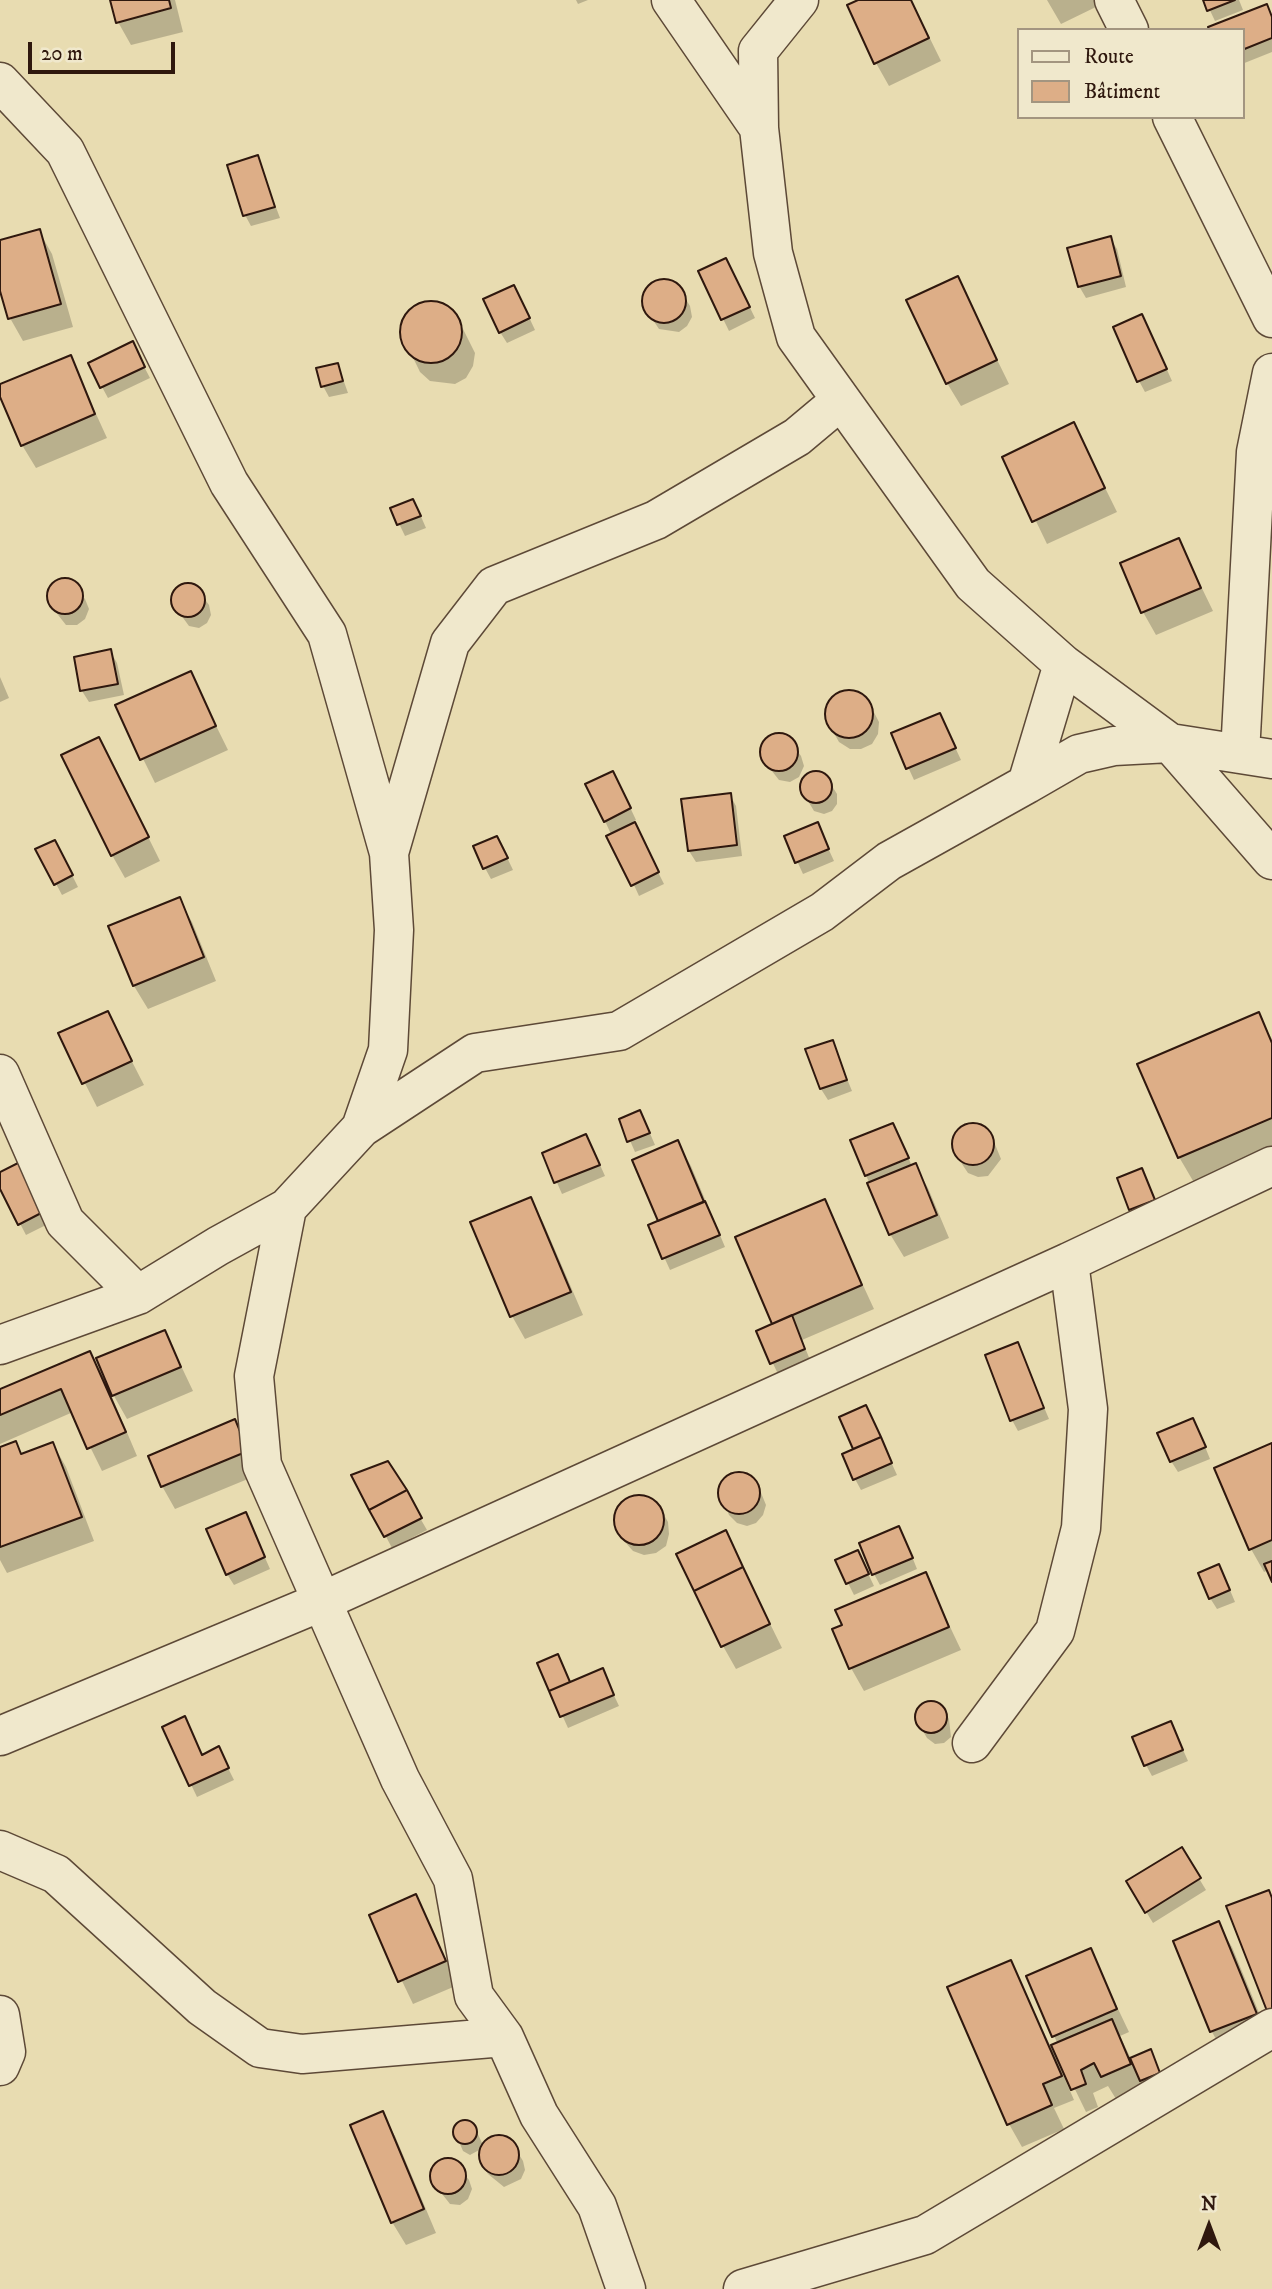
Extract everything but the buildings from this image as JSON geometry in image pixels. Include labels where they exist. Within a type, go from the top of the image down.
[{"type":"street","points":[[671,0],[759,128]]},
{"type":"street","points":[[799,0],[758,51],[759,128],[773,253],[796,337],[973,584],[1063,664],[1170,743],[1272,858]]},
{"type":"street","points":[[1114,0],[1128,28]]},
{"type":"street","points":[[0,82],[65,151],[229,483],[327,634],[389,853],[394,930],[388,1050],[361,1128]]},
{"type":"street","points":[[1173,119],[1272,318]]},
{"type":"street","points":[[0,1345],[138,1295],[287,1208],[361,1128],[475,1053],[619,1031],[822,912],[889,861],[1079,754],[1114,746],[1170,743],[1256,757],[1255,452],[1272,373]]},
{"type":"street","points":[[389,853],[450,643],[494,586],[656,520],[797,437],[840,401]]},
{"type":"street","points":[[1027,784],[1063,664]]},
{"type":"street","points":[[0,1074],[65,1222],[138,1295]]},
{"type":"street","points":[[0,1736],[323,1601],[1069,1262],[1272,1166]]},
{"type":"street","points":[[287,1208],[254,1376],[262,1465],[400,1779],[453,1879],[474,1996],[504,2037],[539,2115],[597,2206],[626,2289]]},
{"type":"street","points":[[972,1743],[1055,1631],[1081,1528],[1088,1409],[1069,1262]]},
{"type":"street","points":[[0,1850],[56,1874],[202,2007],[260,2048],[302,2053],[504,2037]]},
{"type":"street","points":[[0,2015],[6,2052],[0,2066]]},
{"type":"street","points":[[743,2289],[925,2235],[1272,2028]]}]
